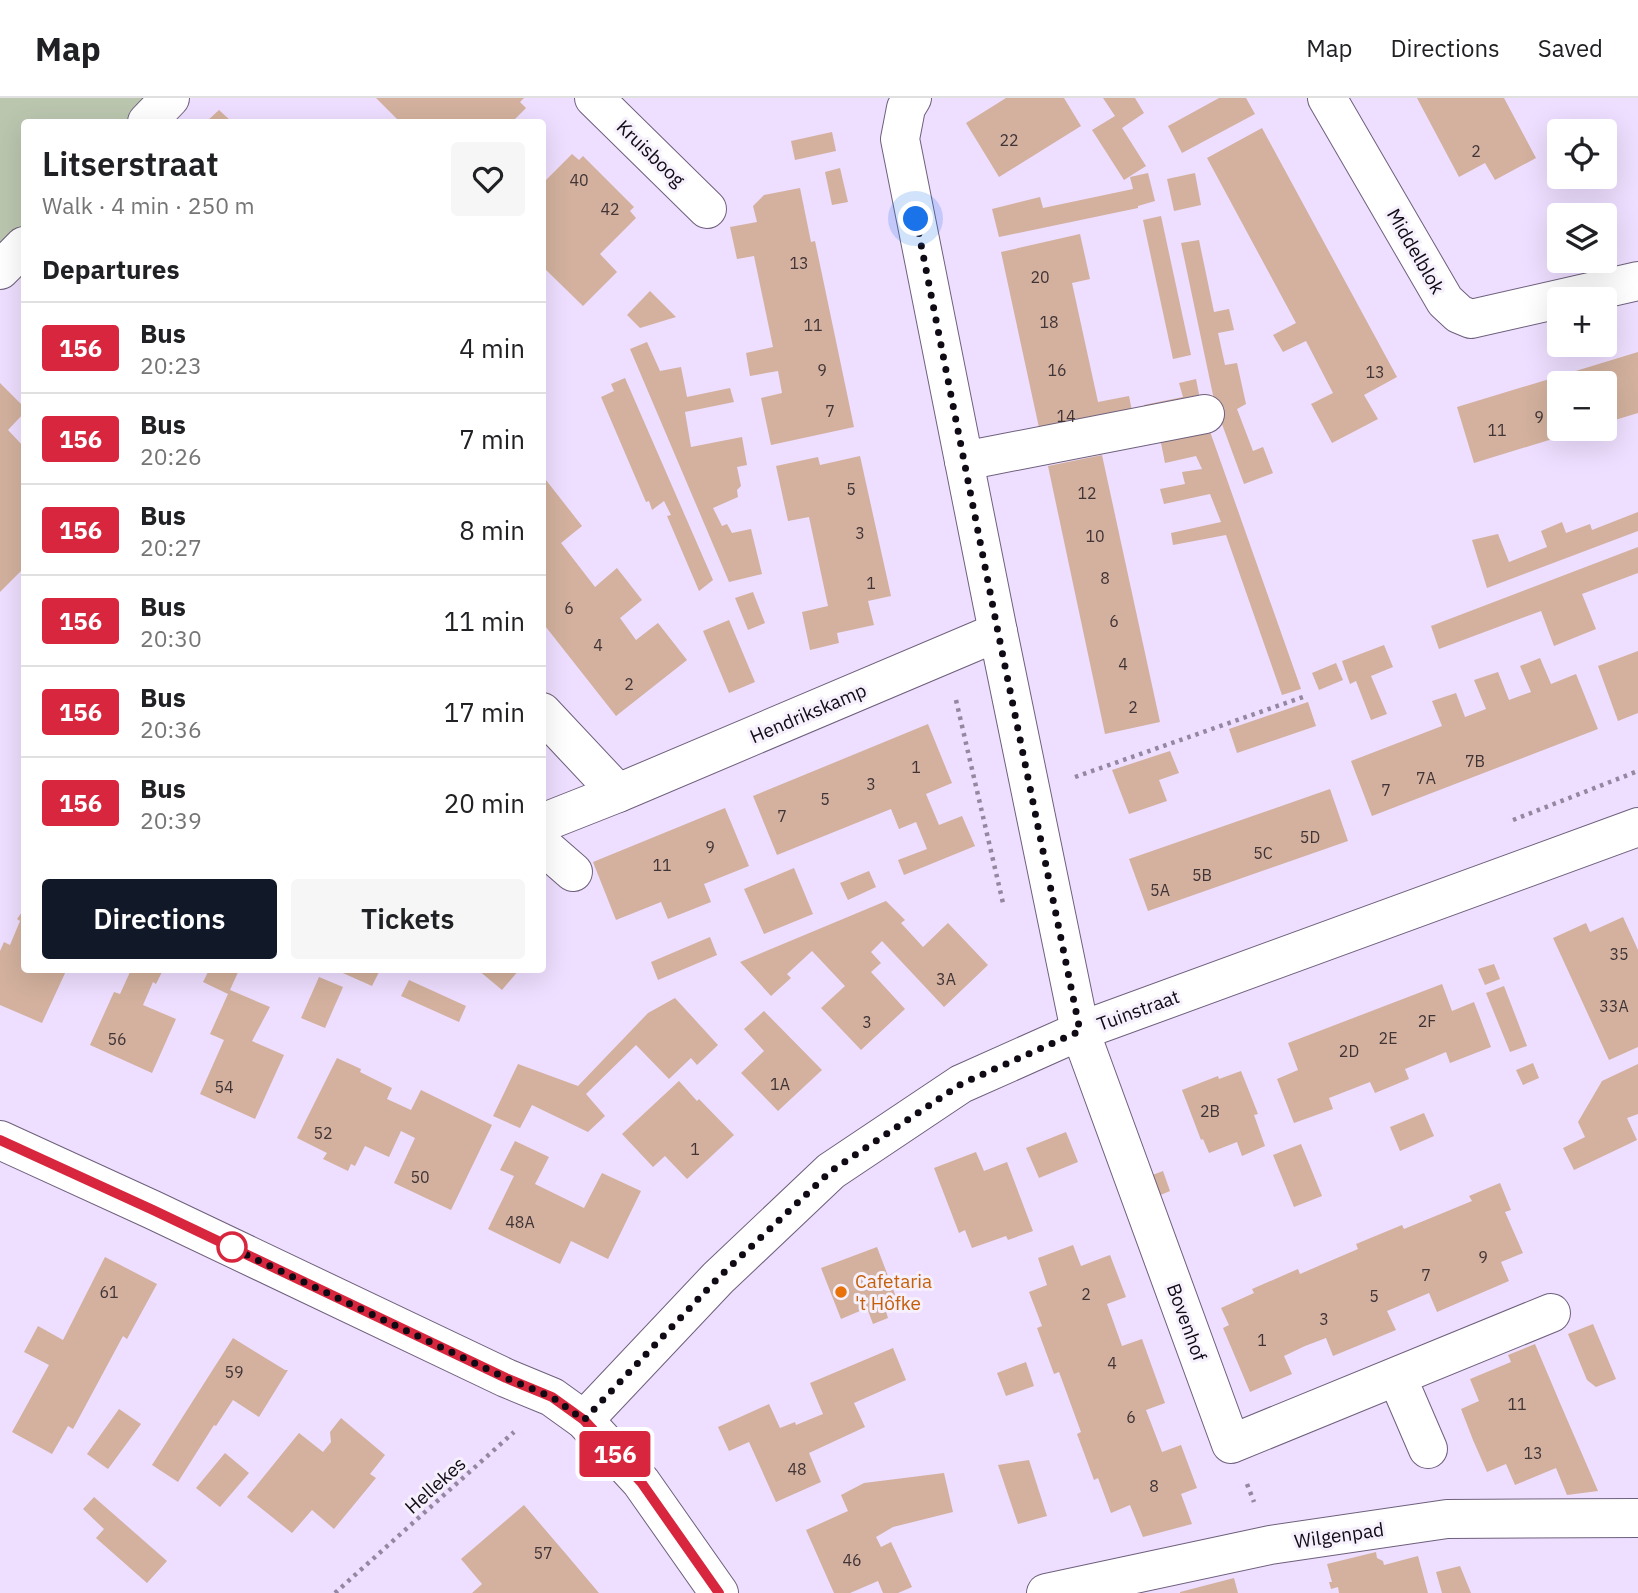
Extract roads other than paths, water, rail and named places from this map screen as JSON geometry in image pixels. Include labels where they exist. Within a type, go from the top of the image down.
[{"type":"street","points":[[150,119],[170,98]]},
{"type":"street","name":"Kruisboog","points":[[594,98],[707,209]]},
{"type":"street","name":"Bovenhof","points":[[912,98],[906,108],[900,139],[1080,1031],[1231,1444],[1397,1377]]},
{"type":"street","name":"Middelblok","points":[[1327,98],[1445,301],[1459,314],[1471,319],[1638,281]]},
{"type":"street","points":[[0,270],[21,249]]},
{"type":"street","points":[[964,461],[1205,414]]},
{"type":"street","name":"Hendrikskamp","points":[[546,821],[998,632]]},
{"type":"street","points":[[546,716],[618,793]]},
{"type":"street","name":"Tuinstraat","points":[[584,1420],[718,1278],[831,1171],[961,1084],[1080,1031],[1638,827]]},
{"type":"street","points":[[546,848],[573,872]]},
{"type":"street","points":[[0,1140],[506,1378],[552,1397],[584,1420],[641,1482],[719,1593]]},
{"type":"street","points":[[1428,1448],[1397,1377],[1551,1313]]},
{"type":"street","name":"Wilgenpad","points":[[1046,1593],[1270,1545],[1447,1519],[1638,1518]]},
{"type":"place","name":"Cafetaria 't Hôfke","points":[[841,1292]]}]
